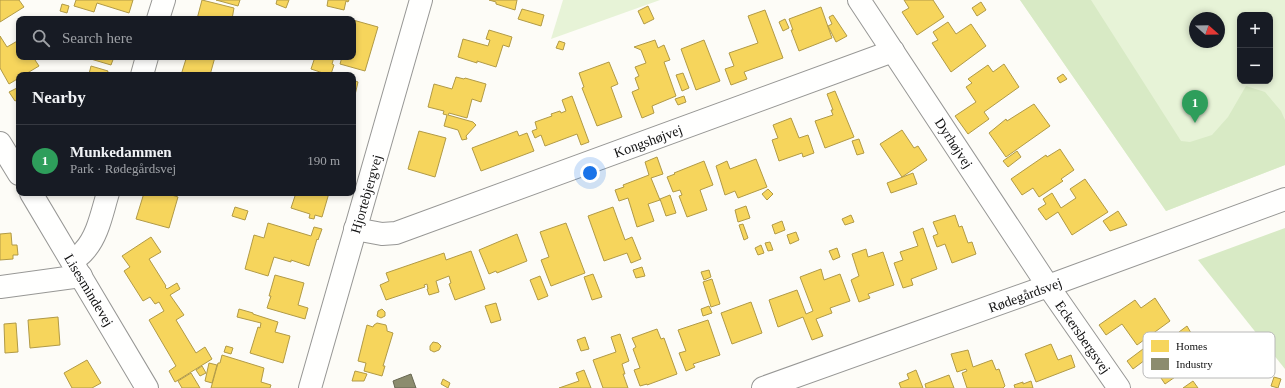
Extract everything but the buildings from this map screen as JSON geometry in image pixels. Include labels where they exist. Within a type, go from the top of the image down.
[{"type":"street","points":[[159,16],[164,0]]},
{"type":"street","name":"Hjortebjergvej","points":[[310,388],[421,0]]},
{"type":"street","name":"Dyrhøjvej","points":[[859,0],[1048,286]]},
{"type":"street","name":"Kongshøjvej","points":[[355,229],[382,234],[396,233],[893,51]]},
{"type":"street","points":[[143,72],[146,60]]},
{"type":"street","points":[[0,143],[16,169]]},
{"type":"street","name":"Lisesmindevej","points":[[33,196],[147,388]]},
{"type":"street","points":[[0,287],[77,269],[85,250],[92,239],[107,196]]},
{"type":"street","name":"Rødegårdsvej","points":[[763,388],[1285,199]]},
{"type":"street","name":"Eckersbergsvej","points":[[1048,286],[1119,388]]},
{"type":"green space","points":[[563,0],[660,0],[551,39]]},
{"type":"green space","points":[[1020,0],[1285,0],[1285,165],[1166,211]]},
{"type":"green space","points":[[1020,0],[1091,0],[1181,141],[1190,142],[1212,135],[1228,117],[1246,86],[1265,92],[1281,111],[1285,120],[1285,165],[1166,211]]},
{"type":"green space","points":[[1285,228],[1285,369],[1275,356],[1275,332],[1255,332],[1198,260]]},
{"type":"place","name":"Munkedammen","points":[[1195,123]]}]
